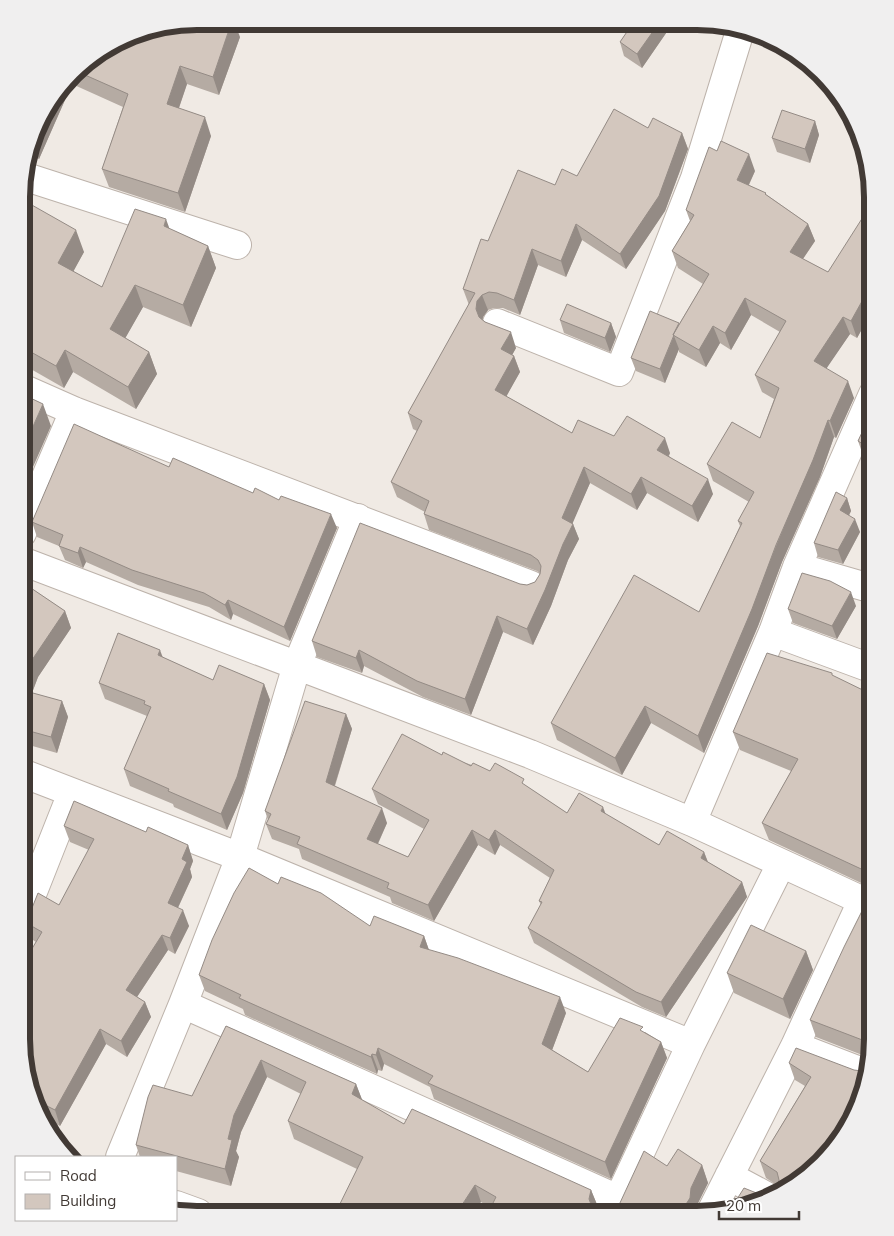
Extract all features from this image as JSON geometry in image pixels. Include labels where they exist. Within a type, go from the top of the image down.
[{"type":"street","points":[[497,322],[618,372],[695,178],[739,36]]},
{"type":"street","points":[[31,178],[237,244]]},
{"type":"street","points":[[30,392],[74,411],[531,585]]},
{"type":"street","points":[[30,514],[74,411]]},
{"type":"street","points":[[692,822],[773,632],[797,567],[864,414]]},
{"type":"street","points":[[120,1156],[183,1004],[240,857],[297,665],[358,518]]},
{"type":"street","points":[[30,564],[530,754],[692,822],[864,902]]},
{"type":"street","points":[[797,567],[864,586]]},
{"type":"street","points":[[773,632],[864,666]]},
{"type":"street","points":[[30,776],[240,857],[691,1044]]},
{"type":"street","points":[[30,901],[72,793]]},
{"type":"street","points":[[615,1206],[691,1044],[781,864]]},
{"type":"street","points":[[714,1205],[864,909]]},
{"type":"street","points":[[183,1004],[613,1206]]},
{"type":"street","points":[[795,1046],[861,1071]]},
{"type":"street","points":[[729,1176],[761,1193]]},
{"type":"building","points":[[229,30],[213,77],[180,66],[167,104],[205,117],[178,193],[102,169],[128,94],[84,74],[113,52],[143,39],[175,31]]},
{"type":"building","points":[[628,30],[654,30],[637,54],[620,42]]},
{"type":"building","points":[[614,109],[648,128],[653,118],[682,133],[659,196],[620,254],[576,224],[561,261],[532,249],[514,300],[497,293],[489,292],[482,295],[477,301],[476,309],[479,317],[485,322],[511,332],[501,349],[514,356],[495,390],[572,433],[578,420],[614,436],[627,416],[665,438],[657,450],[708,479],[692,506],[641,477],[631,494],[584,467],[562,518],[573,524],[527,629],[497,616],[465,699],[417,681],[359,650],[356,658],[312,641],[360,523],[520,584],[527,585],[535,582],[540,574],[541,566],[538,560],[531,555],[424,514],[429,501],[391,482],[422,421],[408,413],[475,293],[463,289],[481,239],[488,241],[518,170],[555,185],[562,169],[577,176]]},
{"type":"building","points":[[782,110],[815,121],[805,149],[772,138]]},
{"type":"building","points":[[721,141],[749,154],[737,180],[766,193],[808,224],[790,252],[828,272],[863,217],[864,298],[851,321],[843,317],[814,361],[848,381],[830,421],[828,420],[813,460],[776,545],[752,609],[698,736],[645,706],[615,758],[551,723],[634,575],[699,612],[742,523],[738,521],[754,492],[707,464],[732,422],[760,438],[779,388],[755,375],[786,321],[745,298],[725,333],[713,326],[699,350],[673,335],[709,274],[672,251],[694,215],[686,210],[709,147],[717,151]]},
{"type":"building","points":[[30,204],[76,230],[58,263],[102,287],[135,209],[166,219],[164,226],[208,246],[183,305],[135,285],[110,329],[149,352],[128,387],[65,350],[56,366],[30,351]]},
{"type":"building","points":[[567,304],[611,323],[605,338],[560,320]]},
{"type":"building","points":[[650,311],[679,323],[660,369],[631,358]]},
{"type":"building","points":[[30,398],[43,404],[30,433]]},
{"type":"building","points":[[74,424],[169,467],[173,458],[253,493],[255,488],[279,500],[281,496],[331,514],[284,627],[228,600],[225,605],[204,593],[132,570],[80,547],[78,553],[59,546],[63,535],[32,522]]},
{"type":"building","points":[[864,428],[864,445],[858,441]]},
{"type":"building","points":[[836,492],[847,498],[840,510],[855,519],[838,550],[814,543]]},
{"type":"building","points":[[802,573],[830,581],[851,592],[832,626],[788,609]]},
{"type":"building","points":[[30,587],[65,611],[30,666]]},
{"type":"building","points":[[118,633],[160,650],[158,655],[213,680],[219,665],[264,684],[237,777],[221,814],[124,769],[151,707],[144,704],[145,701],[99,683]]},
{"type":"building","points":[[767,653],[832,673],[832,675],[864,691],[864,870],[762,823],[798,759],[733,732]]},
{"type":"building","points":[[30,692],[62,701],[51,737],[30,731]]},
{"type":"building","points":[[305,701],[346,714],[326,782],[382,808],[367,839],[408,857],[429,820],[372,789],[402,734],[442,755],[443,752],[471,766],[473,763],[490,771],[495,763],[524,779],[522,783],[567,813],[579,793],[603,807],[601,811],[659,845],[667,831],[704,852],[701,858],[742,882],[661,1002],[636,992],[528,928],[542,902],[539,901],[554,870],[495,830],[489,840],[472,830],[428,905],[387,888],[389,883],[297,844],[300,837],[266,824],[271,814],[265,811]]},
{"type":"building","points":[[74,801],[146,832],[148,827],[188,845],[182,859],[187,862],[168,903],[183,910],[170,938],[162,935],[126,990],[145,1002],[121,1041],[100,1029],[55,1110],[44,1104],[31,1061],[30,952],[42,932],[30,925],[30,913],[38,893],[59,905],[94,839],[64,826]]},
{"type":"building","points":[[249,868],[278,884],[281,877],[321,893],[370,926],[374,916],[424,936],[420,947],[458,958],[560,997],[542,1044],[588,1072],[620,1018],[643,1027],[640,1030],[661,1042],[605,1162],[428,1083],[433,1076],[378,1048],[376,1055],[372,1054],[371,1057],[239,998],[241,995],[199,975],[212,940],[234,893]]},
{"type":"building","points":[[864,907],[864,1041],[810,1020]]},
{"type":"building","points":[[751,925],[806,951],[783,999],[727,973]]},
{"type":"building","points":[[226,1026],[356,1084],[352,1094],[404,1124],[412,1109],[591,1190],[589,1199],[592,1206],[492,1206],[496,1197],[475,1185],[461,1206],[339,1206],[363,1157],[288,1121],[306,1082],[261,1060],[234,1115],[228,1139],[232,1140],[225,1169],[136,1145],[148,1097],[153,1085],[192,1096]]},
{"type":"building","points":[[796,1048],[854,1070],[861,1071],[847,1113],[836,1132],[807,1165],[778,1185],[777,1172],[760,1161],[811,1077],[789,1063]]},
{"type":"building","points":[[678,1149],[702,1165],[691,1188],[690,1198],[685,1206],[618,1206],[644,1151],[667,1166]]},
{"type":"building","points":[[744,1188],[759,1194],[736,1201]]}]
